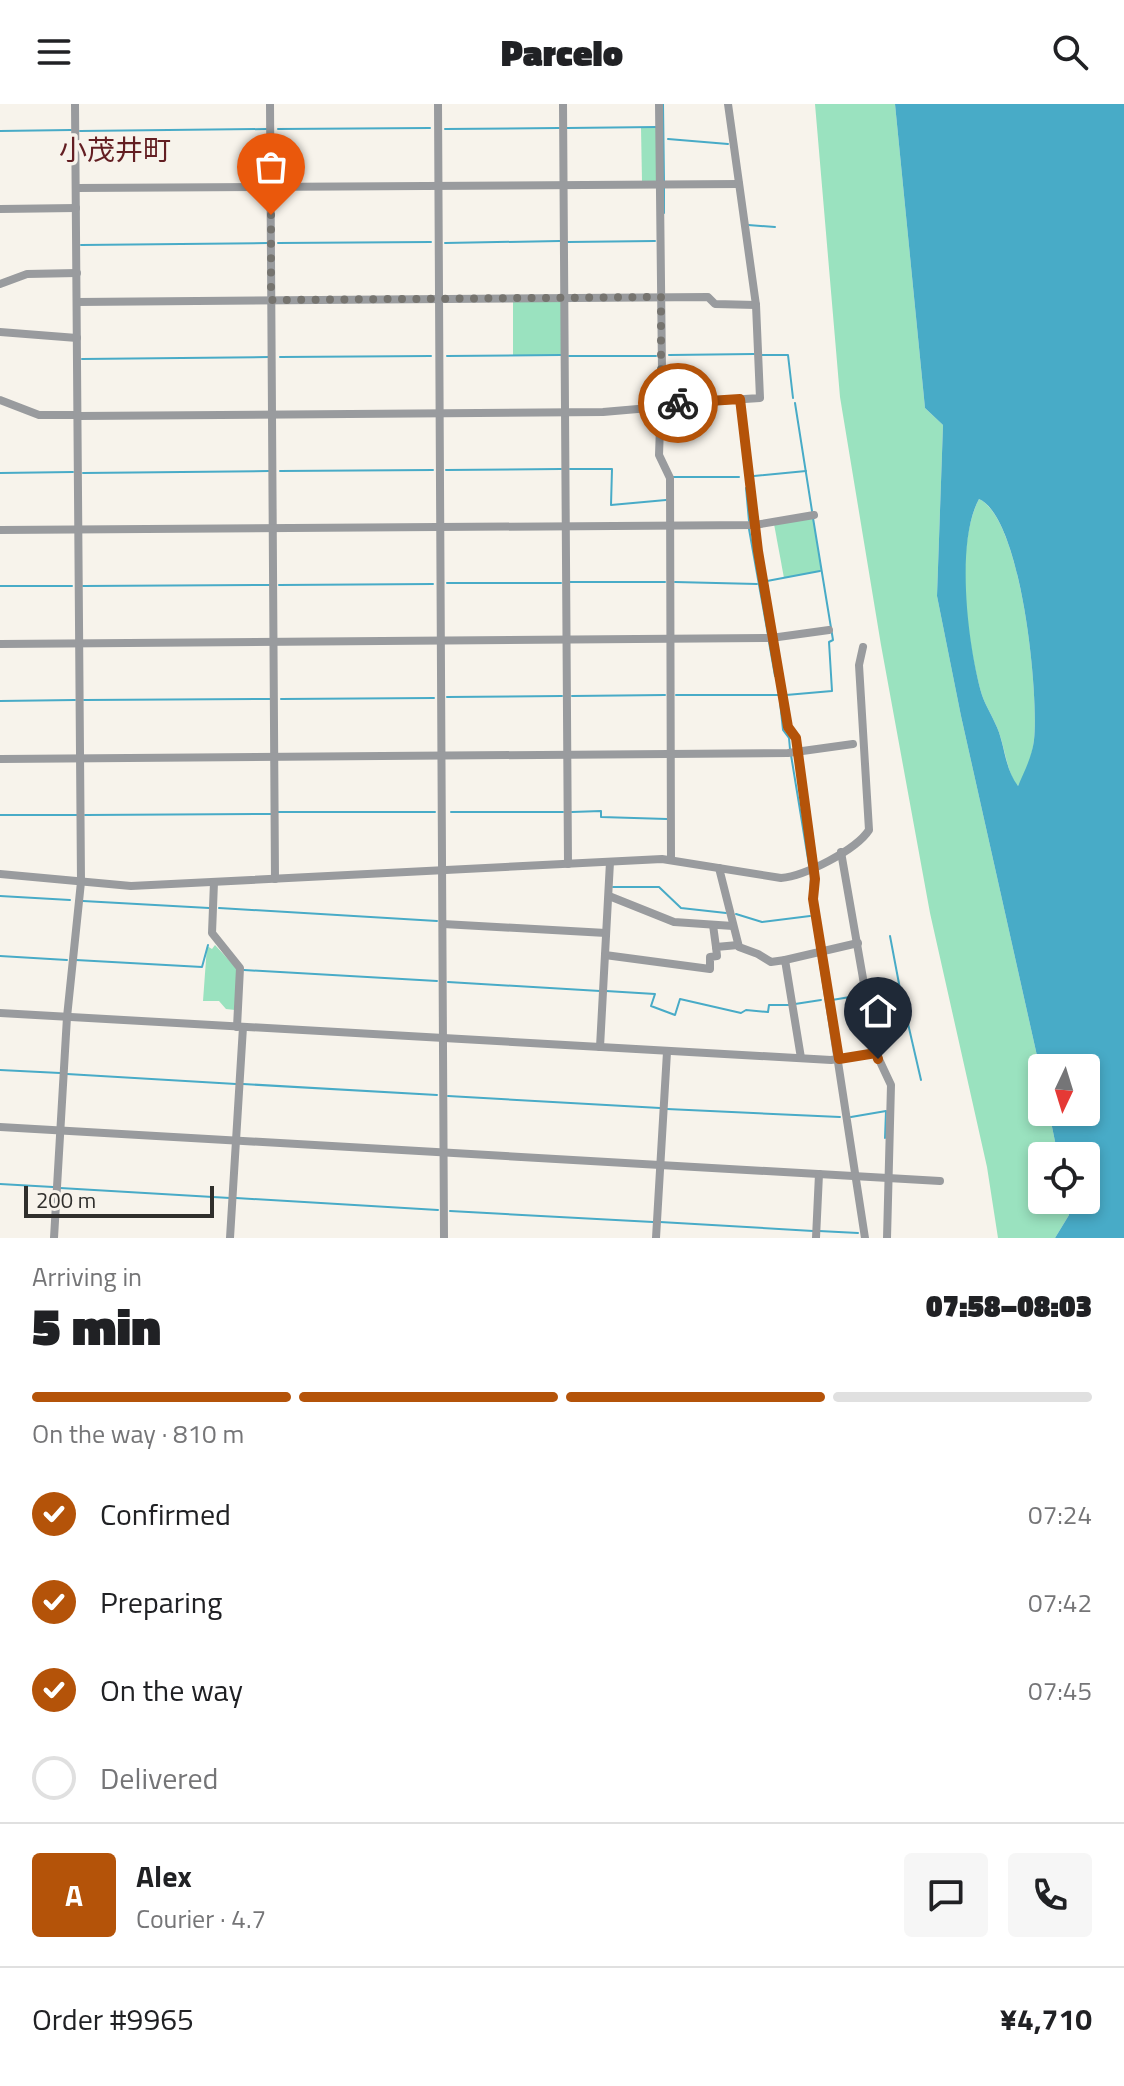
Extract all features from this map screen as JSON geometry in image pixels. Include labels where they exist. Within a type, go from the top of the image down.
[{"type":"street","points":[[54,1238],[67,1017],[81,882],[75,104]]},
{"type":"street","points":[[270,104],[274,300],[275,879]]},
{"type":"street","points":[[438,104],[444,1238]]},
{"type":"street","points":[[563,104],[568,864]]},
{"type":"street","points":[[659,104],[663,185],[659,455],[670,478],[671,859]]},
{"type":"street","points":[[0,400],[39,415],[78,415],[565,413],[760,398],[756,305],[728,104]]},
{"type":"street","points":[[76,188],[739,184]]},
{"type":"street","points":[[0,209],[76,208]]},
{"type":"street","points":[[0,284],[27,274],[77,273]]},
{"type":"street","points":[[77,302],[708,297],[715,304],[756,305]]},
{"type":"street","points":[[0,332],[77,338]]},
{"type":"street","points":[[740,399],[755,525],[788,727],[796,738],[794,752],[814,868],[813,899],[865,1238]]},
{"type":"street","points":[[0,530],[755,525],[814,515]]},
{"type":"street","points":[[0,644],[774,638],[829,630]]},
{"type":"street","points":[[0,874],[131,886],[671,859],[781,878],[793,877],[841,852],[866,835],[870,825],[859,665],[863,647]]},
{"type":"street","points":[[0,759],[794,752],[853,744]]},
{"type":"street","points":[[841,852],[876,1053],[891,1085],[887,1238]]},
{"type":"street","points":[[600,1047],[610,862]]},
{"type":"street","points":[[719,868],[738,945]]},
{"type":"street","points":[[211,945],[214,882]]},
{"type":"street","points":[[609,896],[674,922],[733,926]]},
{"type":"street","points":[[443,924],[606,933]]},
{"type":"street","points":[[605,955],[710,969],[710,957],[717,956],[713,925]]},
{"type":"street","points":[[212,933],[240,968],[236,1141],[230,1238]]},
{"type":"street","points":[[716,947],[738,945],[771,962],[858,943]]},
{"type":"street","points":[[785,960],[801,1058]]},
{"type":"street","points":[[0,1013],[667,1052],[839,1059],[876,1053]]},
{"type":"street","points":[[656,1238],[667,1052]]},
{"type":"street","points":[[0,1127],[940,1181]]},
{"type":"street","points":[[816,1238],[819,1174]]},
{"type":"green space","points":[[815,104],[895,104],[925,408],[943,425],[937,596],[1037,1054],[1028,1054],[1028,1126],[1052,1126],[1055,1142],[1028,1142],[1028,1214],[1069,1214],[1055,1238],[998,1238],[987,1167],[930,913],[840,397]]},
{"type":"green space","points":[[658,127],[658,181],[642,181],[641,128]]},
{"type":"green space","points":[[513,301],[561,302],[561,355],[513,355]]},
{"type":"green space","points":[[979,499],[994,513],[1006,539],[1017,572],[1030,649],[1034,740],[1028,765],[1017,787],[982,695],[968,623],[967,543],[971,519]]},
{"type":"green space","points":[[813,518],[822,571],[784,578],[774,524]]},
{"type":"green space","points":[[215,945],[238,970],[235,1010],[226,1009],[219,1001],[203,1001],[207,946],[212,949]]},
{"type":"water","points":[[895,104],[1124,104],[1124,1238],[1055,1238],[1069,1214],[1100,1214],[1100,1142],[1055,1142],[1052,1126],[1100,1126],[1100,1054],[1037,1054],[937,596],[943,425],[925,408]],"holes":[[[979,499],[994,513],[1017,572],[1034,686],[1034,740],[1018,786],[982,695],[972,650],[966,596],[967,541]]]},
{"type":"waterway","points":[[663,104],[664,181]]},
{"type":"waterway","points":[[567,128],[657,127]]},
{"type":"waterway","points":[[278,129],[430,128]]},
{"type":"waterway","points":[[445,129],[559,128]]},
{"type":"waterway","points":[[80,131],[267,129]]},
{"type":"waterway","points":[[0,131],[71,130]]},
{"type":"waterway","points":[[668,139],[728,144]]},
{"type":"waterway","points":[[664,188],[664,213]]},
{"type":"waterway","points":[[748,225],[775,227]]},
{"type":"waterway","points":[[445,243],[560,241]]},
{"type":"waterway","points":[[568,242],[655,241]]},
{"type":"waterway","points":[[278,243],[431,242]]},
{"type":"waterway","points":[[81,245],[268,243]]},
{"type":"waterway","points":[[669,355],[754,354]]},
{"type":"waterway","points":[[447,356],[561,355]]},
{"type":"waterway","points":[[761,355],[788,355],[793,398]]},
{"type":"waterway","points":[[280,357],[431,356]]},
{"type":"waterway","points":[[569,356],[656,356]]},
{"type":"waterway","points":[[82,359],[269,357]]},
{"type":"waterway","points":[[665,384],[666,394]]},
{"type":"waterway","points":[[795,403],[812,511]]},
{"type":"waterway","points":[[446,470],[561,469]]},
{"type":"waterway","points":[[570,469],[612,469],[611,505],[666,500]]},
{"type":"waterway","points":[[280,471],[433,470]]},
{"type":"waterway","points":[[83,473],[269,471]]},
{"type":"waterway","points":[[754,476],[806,471]]},
{"type":"waterway","points":[[0,473],[73,472]]},
{"type":"waterway","points":[[673,479],[739,477]]},
{"type":"waterway","points":[[746,488],[749,521]]},
{"type":"waterway","points":[[786,695],[832,691],[829,642],[833,640],[813,518]]},
{"type":"waterway","points":[[749,529],[768,635]]},
{"type":"waterway","points":[[767,581],[820,571]]},
{"type":"waterway","points":[[570,582],[665,582]]},
{"type":"waterway","points":[[675,582],[757,584]]},
{"type":"waterway","points":[[447,583],[561,583]]},
{"type":"waterway","points":[[279,585],[433,584]]},
{"type":"waterway","points":[[83,586],[270,585]]},
{"type":"waterway","points":[[0,586],[72,586]]},
{"type":"waterway","points":[[769,642],[775,676]]},
{"type":"waterway","points":[[572,696],[665,695]]},
{"type":"waterway","points":[[676,695],[779,695]]},
{"type":"waterway","points":[[447,697],[562,696]]},
{"type":"waterway","points":[[281,699],[434,698]]},
{"type":"waterway","points":[[84,700],[271,699]]},
{"type":"waterway","points":[[0,701],[75,700]]},
{"type":"waterway","points":[[780,702],[783,730],[789,738],[790,749]]},
{"type":"waterway","points":[[791,755],[809,865]]},
{"type":"waterway","points":[[572,812],[601,811],[601,817],[667,819]]},
{"type":"waterway","points":[[278,812],[435,812]]},
{"type":"waterway","points":[[451,812],[563,812]]},
{"type":"waterway","points":[[85,815],[272,814]]},
{"type":"waterway","points":[[0,815],[77,815]]},
{"type":"waterway","points":[[613,887],[659,887],[681,908],[726,913]]},
{"type":"waterway","points":[[0,896],[70,900]]},
{"type":"waterway","points":[[83,901],[209,908]]},
{"type":"waterway","points":[[219,908],[437,921]]},
{"type":"waterway","points":[[736,914],[762,922],[810,916]]},
{"type":"waterway","points":[[871,994],[900,989],[890,936]]},
{"type":"waterway","points":[[76,960],[202,967],[208,945]]},
{"type":"waterway","points":[[0,956],[67,960]]},
{"type":"waterway","points":[[244,970],[437,981]]},
{"type":"waterway","points":[[448,982],[600,991]]},
{"type":"waterway","points":[[900,989],[921,1080]]},
{"type":"waterway","points":[[606,991],[655,994],[651,1006],[675,1015],[680,999],[741,1013],[746,1010],[768,1012],[769,1005],[789,1005]]},
{"type":"waterway","points":[[832,1000],[862,995]]},
{"type":"waterway","points":[[795,1004],[821,1000]]},
{"type":"waterway","points":[[0,1070],[60,1073]]},
{"type":"waterway","points":[[67,1074],[236,1084]]},
{"type":"waterway","points":[[243,1084],[437,1095]]},
{"type":"waterway","points":[[448,1096],[660,1108]]},
{"type":"waterway","points":[[667,1109],[840,1117]]},
{"type":"waterway","points":[[851,1117],[886,1111],[885,1138]]},
{"type":"waterway","points":[[0,1184],[53,1187]]},
{"type":"waterway","points":[[60,1188],[230,1198]]},
{"type":"waterway","points":[[236,1198],[438,1210]]},
{"type":"waterway","points":[[450,1211],[653,1222]]},
{"type":"waterway","points":[[660,1222],[813,1231]]},
{"type":"waterway","points":[[819,1231],[858,1233]]},
{"type":"way so far","points":[[271,215],[271,300],[661,297],[661,407],[678,403]]},
{"type":"district","name":"小茂井町","points":[[115,149]]},
{"type":"route","points":[[678,403],[740,399],[758,551],[788,727],[796,738],[815,879],[813,899],[839,1059],[876,1053],[878,1059]]}]
